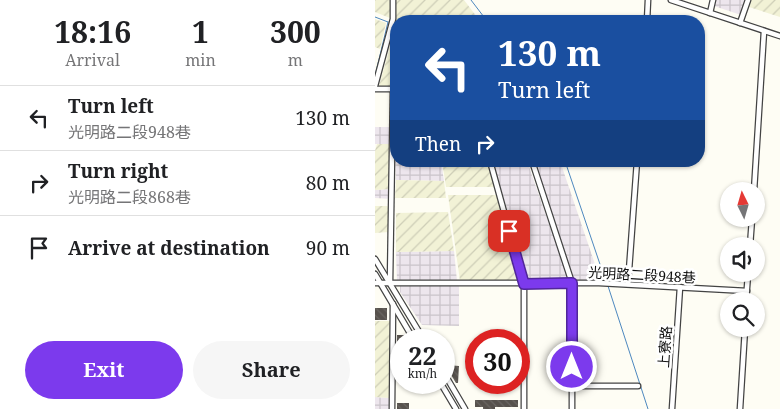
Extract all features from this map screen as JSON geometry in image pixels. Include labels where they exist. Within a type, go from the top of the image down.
[{"type":"street","points":[[393,0],[393,15]]},
{"type":"street","points":[[647,15],[648,0]]},
{"type":"street","points":[[671,0],[780,36]]},
{"type":"street","points":[[710,13],[713,0]]},
{"type":"street","points":[[740,22],[748,0]]},
{"type":"street","points":[[390,30],[375,87],[390,88]]},
{"type":"street","points":[[755,182],[764,31]]},
{"type":"street","points":[[388,283],[392,167]]},
{"type":"street","points":[[492,167],[524,284],[524,409]]},
{"type":"street","points":[[534,167],[572,283],[572,409]]},
{"type":"street","points":[[628,284],[637,167]]},
{"type":"street","points":[[375,259],[417,329]]},
{"type":"street","points":[[375,274],[377,283],[393,304],[408,329]]},
{"type":"street","points":[[747,291],[748,282]]},
{"type":"street","name":"光明路二段948巷","points":[[377,283],[628,284],[747,291]]},
{"type":"street","name":"上寮路","points":[[672,409],[680,288]]},
{"type":"street","points":[[392,409],[393,304]]},
{"type":"street","points":[[740,409],[744,337]]},
{"type":"street","points":[[572,386],[637,386]]},
{"type":"street","points":[[455,392],[465,409]]},
{"type":"street","points":[[447,394],[456,409]]},
{"type":"shaded area","points":[[716,0],[746,0],[741,15],[714,6]]},
{"type":"shaded area","points":[[375,127],[390,127],[390,144],[375,144]]},
{"type":"shaded area","points":[[395,167],[442,167],[444,181],[396,180]]},
{"type":"shaded area","points":[[495,167],[529,167],[569,281],[528,283]]},
{"type":"shaded area","points":[[537,167],[562,167],[601,282],[575,282]]},
{"type":"shaded area","points":[[389,189],[392,199],[375,198],[375,190]]},
{"type":"shaded area","points":[[454,251],[457,281],[397,281],[396,252]]},
{"type":"shaded area","points":[[459,285],[459,326],[422,325],[400,292],[400,286]]},
{"type":"shaded area","points":[[375,397],[390,398],[390,409],[375,409]]},
{"type":"green space","points":[[375,0],[391,0],[390,18],[375,12]]},
{"type":"green space","points":[[395,0],[464,0],[475,15],[395,15]]},
{"type":"green space","points":[[751,0],[780,0],[780,17],[749,7]]},
{"type":"green space","points":[[375,19],[386,23],[380,49],[375,47]]},
{"type":"green space","points":[[390,47],[390,86],[379,86]]},
{"type":"green space","points":[[377,144],[390,144],[389,189],[375,190],[375,151]]},
{"type":"green space","points":[[443,167],[491,167],[496,187],[446,187]]},
{"type":"green space","points":[[396,180],[444,181],[446,198],[395,198]]},
{"type":"green space","points":[[448,195],[497,195],[522,281],[460,281]]},
{"type":"green space","points":[[375,206],[389,206],[389,232],[375,233]]},
{"type":"green space","points":[[448,212],[454,251],[396,252],[396,213]]},
{"type":"green space","points":[[375,321],[391,321],[390,398],[375,397]]},
{"type":"building","points":[[375,308],[387,308],[387,320],[375,320]]},
{"type":"building","points":[[455,366],[459,366],[458,383],[456,383]]},
{"type":"building","points":[[475,400],[518,400],[518,407],[483,409],[483,407],[475,407]]},
{"type":"building","points":[[397,403],[409,403],[409,409],[397,409]]},
{"type":"waterway","points":[[471,0],[482,15]]},
{"type":"waterway","points":[[375,17],[388,22]]},
{"type":"waterway","points":[[375,76],[388,22]]},
{"type":"waterway","points":[[567,167],[605,279]]},
{"type":"waterway","points":[[608,286],[648,409]]},
{"type":"route","points":[[509,231],[524,284],[572,283],[572,367]]}]
